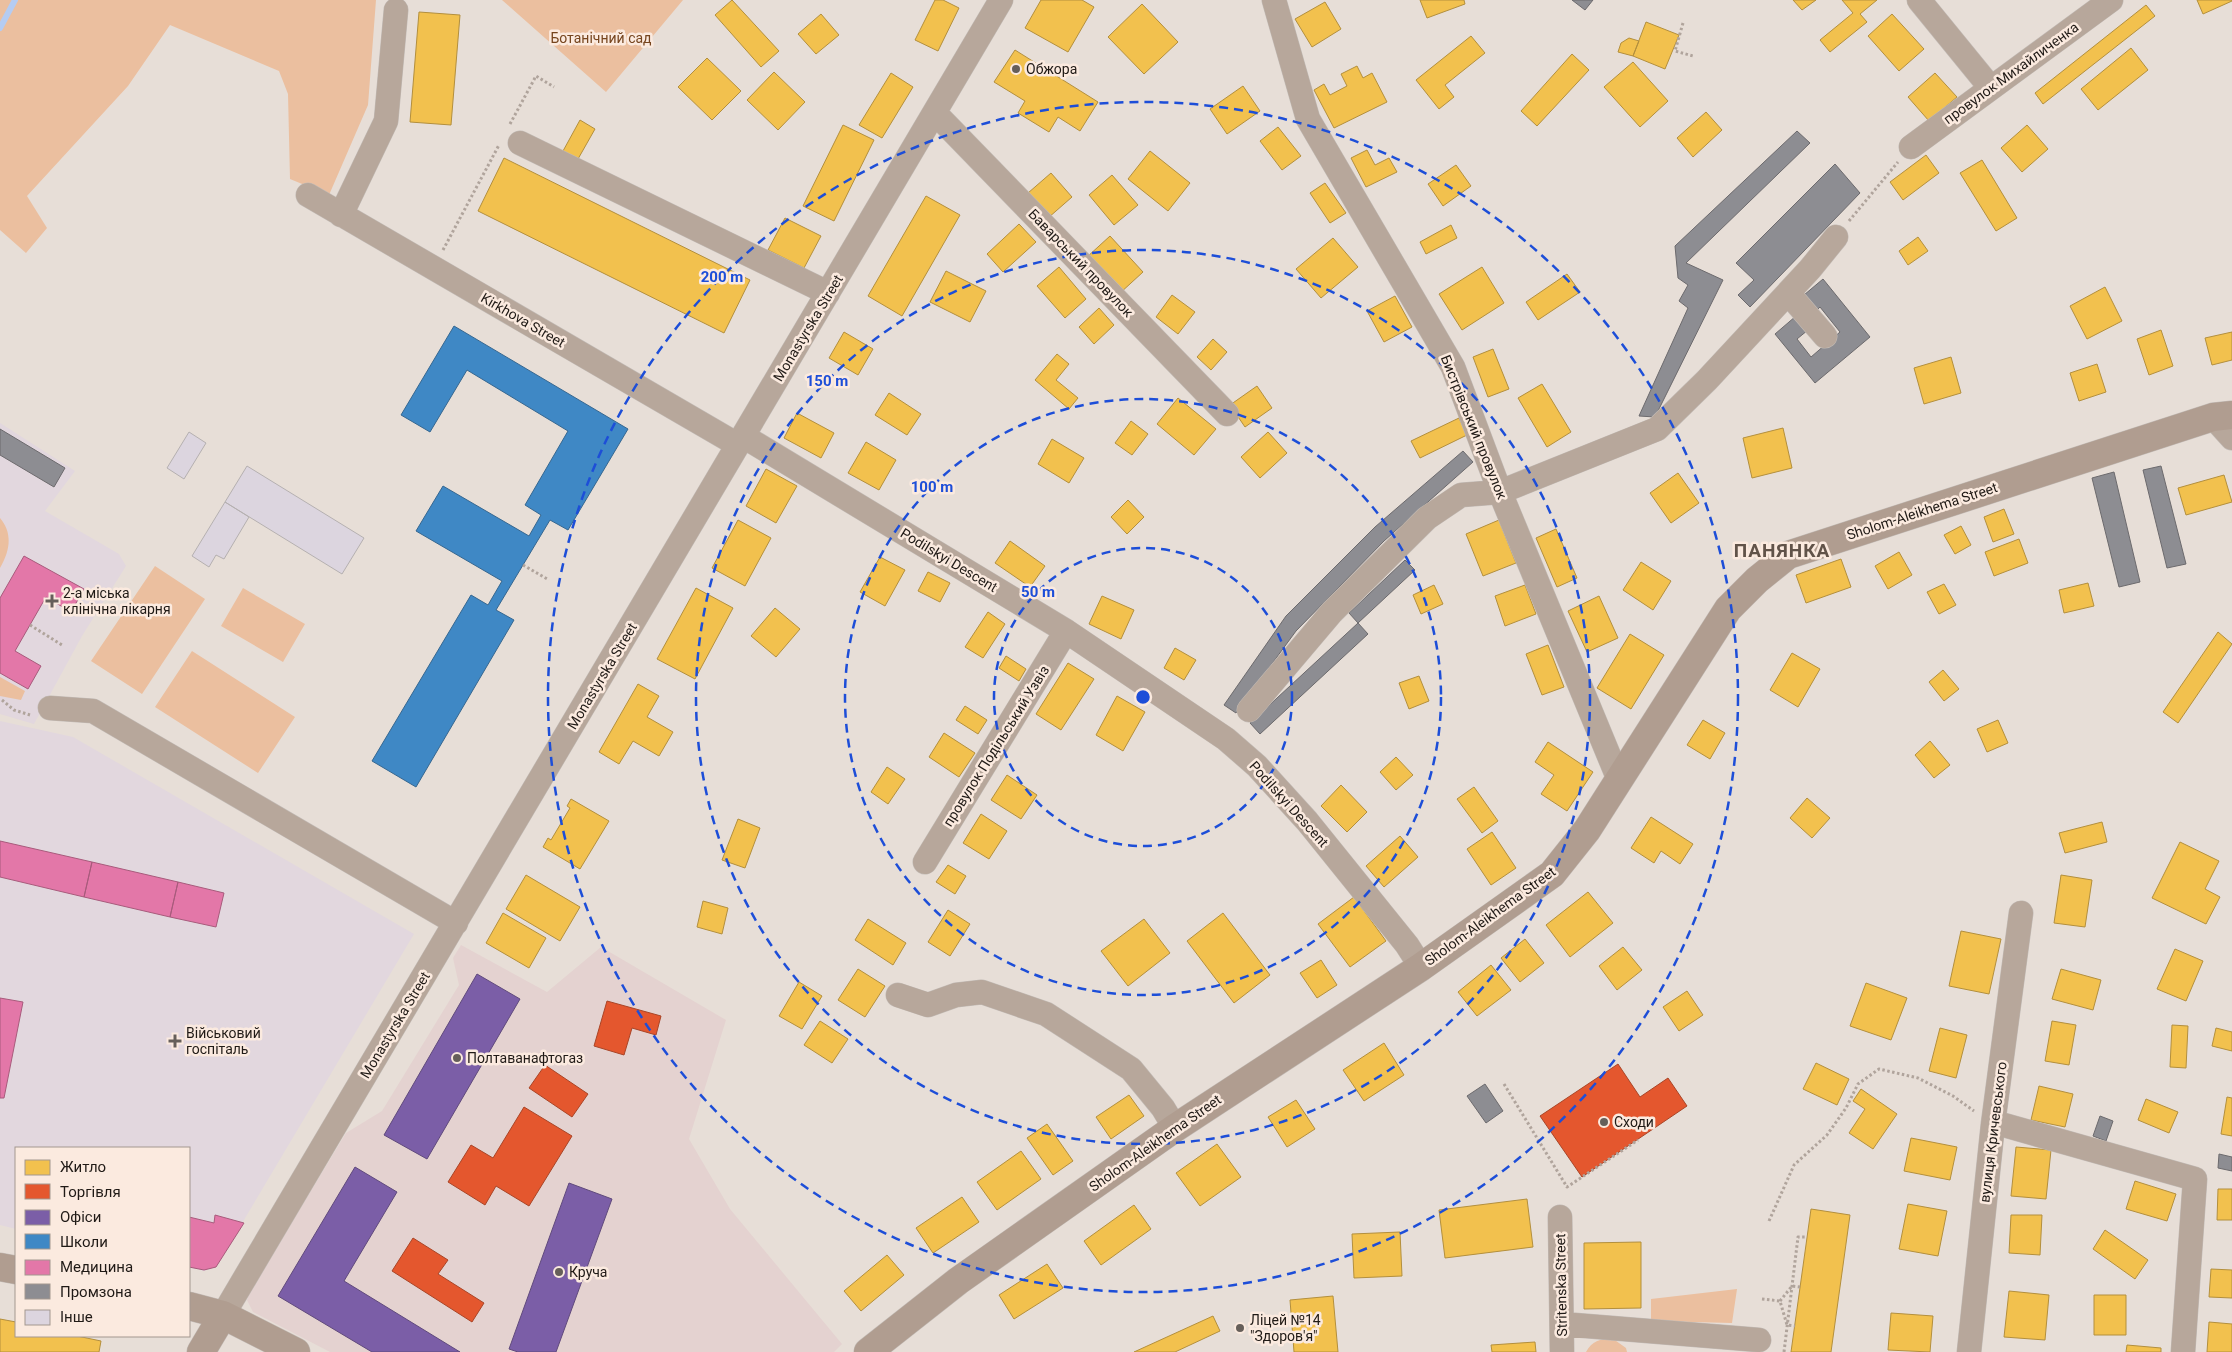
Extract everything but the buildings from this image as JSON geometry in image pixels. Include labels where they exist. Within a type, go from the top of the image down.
[{"type":"main road","name":"Sholom-Aleikhema Street","points":[[868,1352],[958,1281],[1175,1128],[1421,967],[1552,874],[1587,830],[1728,609],[1757,580],[1788,555],[2222,416]]},
{"type":"main road","points":[[0,1267],[15,1270]]},
{"type":"main road","points":[[190,1306],[223,1315],[296,1352]]},
{"type":"main road","name":"Monastyrska Street","points":[[202,1352],[223,1315]]},
{"type":"street","name":"Monastyrska Street","points":[[223,1315],[1001,0]]},
{"type":"street","points":[[1919,0],[1990,88]]},
{"type":"street","name":"провулок Михайличенка","points":[[1911,147],[2111,0]]},
{"type":"street","name":"Бистрівський провулок","points":[[1278,1],[1308,119],[1453,367],[1500,492],[1619,780]]},
{"type":"street","points":[[341,215],[386,120],[396,10]]},
{"type":"street","name":"Баварський провулок","points":[[935,113],[1227,414]]},
{"type":"street","points":[[510,138],[828,293]]},
{"type":"street","name":"Kirkhova Street","points":[[308,195],[433,268],[741,441]]},
{"type":"street","points":[[1249,710],[1332,612],[1427,518],[1462,495],[1500,492],[1657,428],[1707,380],[1836,237]]},
{"type":"street","points":[[1788,292],[1825,336]]},
{"type":"street","points":[[2222,416],[2232,438]]},
{"type":"street","name":"Podilskyi Descent","points":[[741,441],[1066,631],[1226,739],[1257,766],[1308,821],[1407,945],[1421,967]]},
{"type":"street","name":"провулок Подільський Узвіз","points":[[925,862],[1066,631]]},
{"type":"street","points":[[50,708],[92,711],[456,923]]},
{"type":"street","name":"вулиця Кричевського","points":[[1968,1352],[1993,1124],[2021,913]]},
{"type":"street","points":[[898,995],[928,1005],[956,995],[982,992],[1046,1014],[1131,1069],[1163,1108],[1175,1128]]},
{"type":"street","points":[[1993,1124],[2004,1125],[2195,1180],[2183,1352]]},
{"type":"street","name":"Stritenska Street","points":[[1560,1217],[1562,1352]]},
{"type":"street","points":[[1562,1324],[1759,1340]]},
{"type":"path","points":[[1683,23],[1675,51],[1693,56]]},
{"type":"path","points":[[433,268],[510,138],[536,76],[554,87]]},
{"type":"path","points":[[1836,237],[1911,147]]},
{"type":"path","points":[[523,565],[548,580]]},
{"type":"path","points":[[30,625],[62,645]]},
{"type":"path","points":[[1769,1221],[1794,1165],[1827,1135],[1846,1108],[1858,1084],[1879,1069],[1918,1078],[1953,1096],[1993,1124]]},
{"type":"path","points":[[1504,1084],[1568,1187],[1638,1140]]},
{"type":"path","points":[[1784,1352],[1798,1237],[1807,1237]]},
{"type":"path","points":[[1792,1286],[1800,1287]]},
{"type":"path","points":[[1780,1301],[1792,1286]]},
{"type":"path","points":[[1762,1299],[1780,1301]]},
{"type":"path","points":[[1780,1301],[1787,1325]]},
{"type":"path","points":[[1787,1325],[1795,1326]]},
{"type":"shaded area","name":"2-а міська клінічна лікарня","points":[[0,423],[75,471],[45,511],[119,554],[126,566],[82,636],[34,724],[0,714]]},
{"type":"shaded area","name":"Військовий госпіталь","points":[[0,721],[73,737],[414,934],[216,1267],[204,1271],[190,1267],[190,1147],[15,1147],[15,1229],[0,1225]]},
{"type":"shaded area","points":[[461,945],[547,992],[601,947],[726,1020],[689,1139],[730,1209],[842,1344],[834,1352],[330,1352],[253,1312],[247,1300],[250,1291],[346,1133],[382,1111],[459,985],[453,958]]},
{"type":"green space","points":[[0,0],[376,0],[368,105],[329,195],[290,179],[288,94],[279,71],[170,25],[128,86],[27,196],[47,228],[26,253],[0,230]]},
{"type":"green space","name":"Ботанічний сад","points":[[502,0],[683,0],[606,92]]},
{"type":"green space","points":[[0,518],[7,530],[9,542],[0,568]]},
{"type":"green space","points":[[155,566],[205,599],[142,694],[91,661]]},
{"type":"green space","points":[[243,588],[305,624],[283,662],[221,626]]},
{"type":"green space","points":[[192,651],[295,717],[258,773],[155,707]]},
{"type":"green space","points":[[0,677],[25,691],[21,700],[0,696]]},
{"type":"green space","points":[[1737,1289],[1732,1323],[1651,1321],[1651,1299]]},
{"type":"green space","points":[[1612,1338],[1626,1348],[1627,1352],[1586,1352],[1597,1341]]},
{"type":"waterway","points":[[0,28],[15,0]]},
{"type":"place","name":"Обжора","points":[[1016,69]]},
{"type":"place","name":"2-а міська клінічна лікарня","points":[[52,601]]},
{"type":"place","name":"Військовий госпіталь","points":[[175,1041]]},
{"type":"place","name":"Полтаванафтогаз","points":[[457,1058]]},
{"type":"place","name":"Сходи","points":[[1604,1122]]},
{"type":"place","name":"Круча","points":[[559,1272]]},
{"type":"place","name":"Ліцей №14 \"Здоров'я\"","points":[[1240,1328]]},
{"type":"district","name":"ПАНЯНКА","points":[[1782,550]]}]
